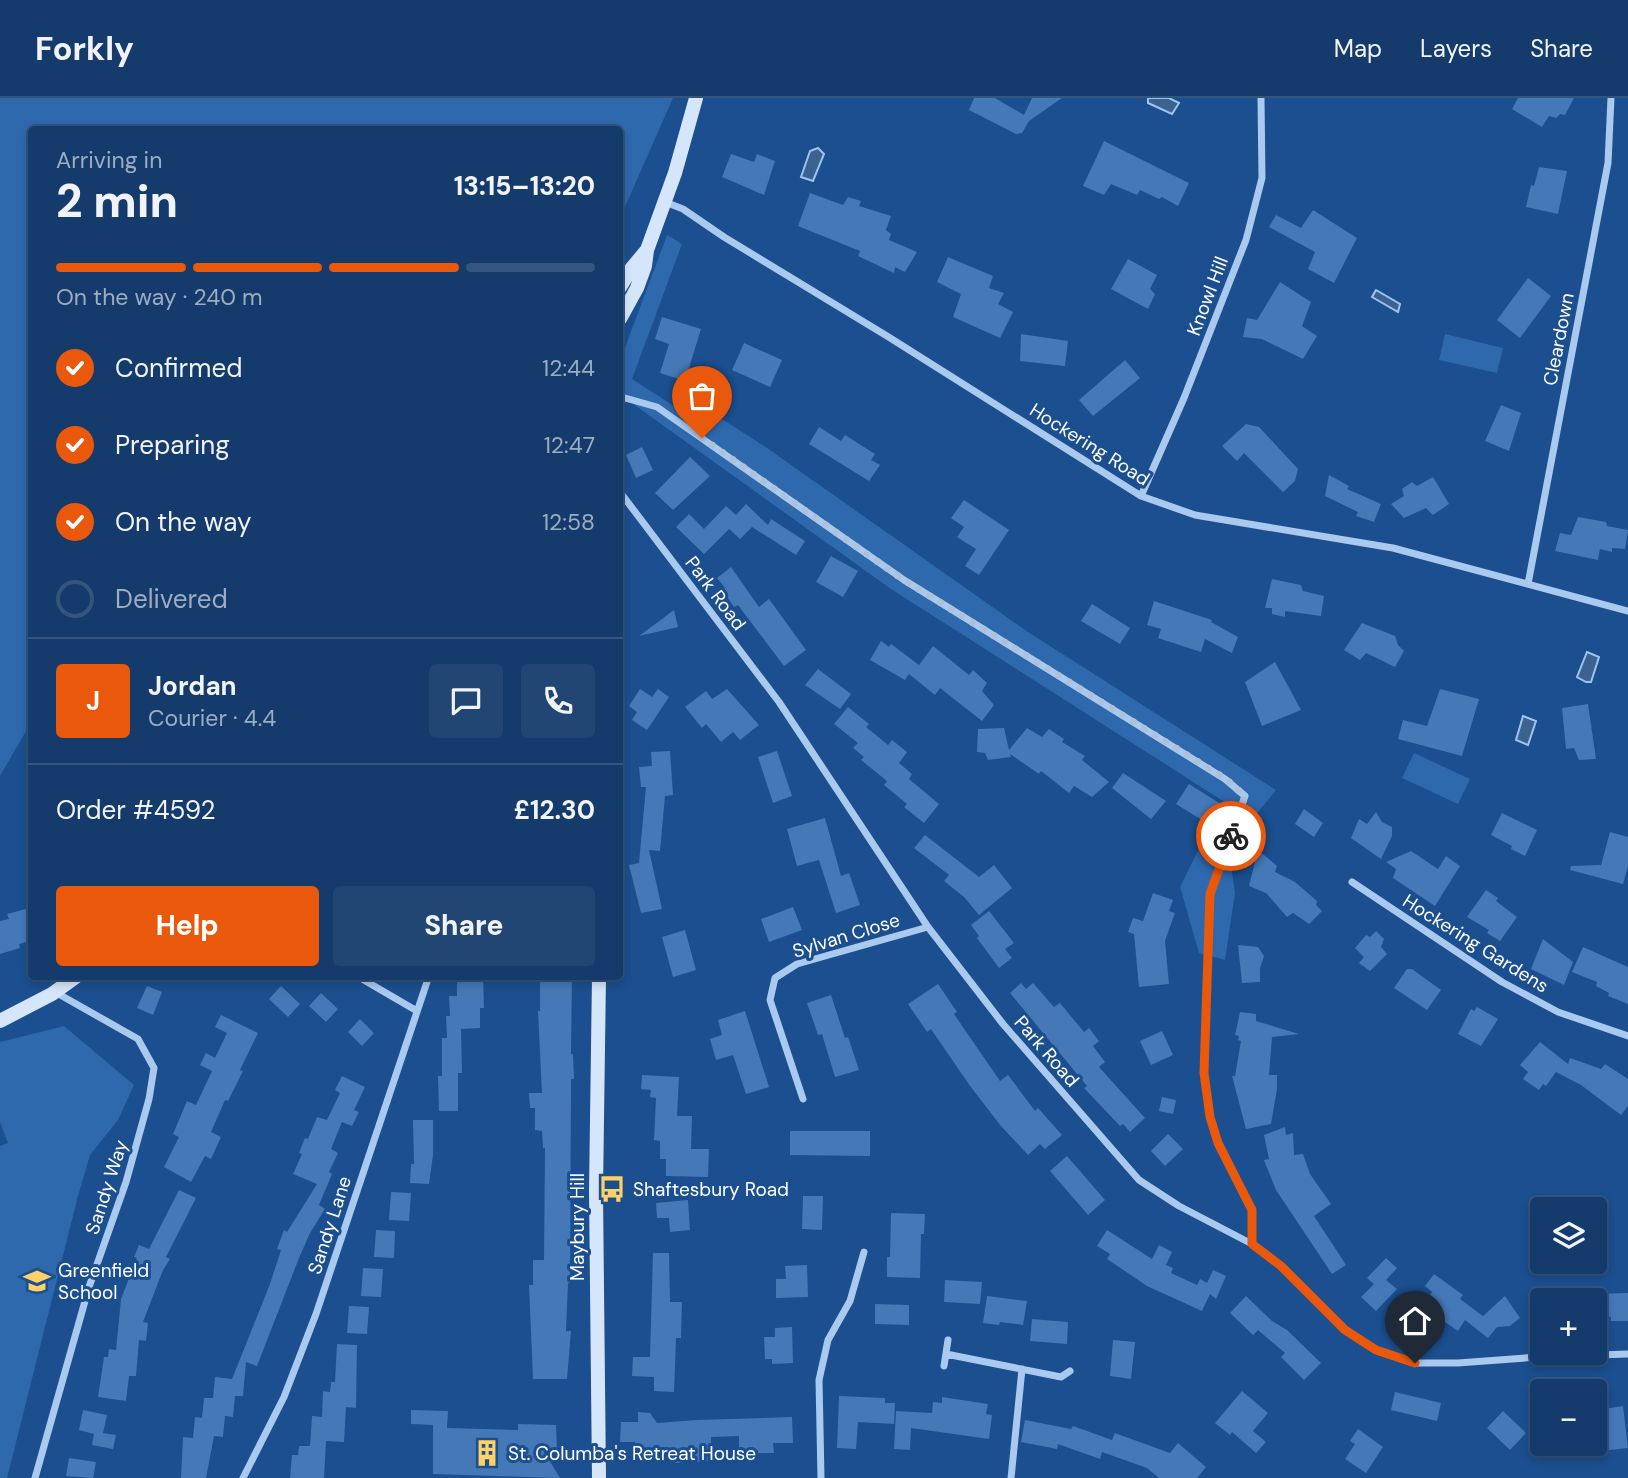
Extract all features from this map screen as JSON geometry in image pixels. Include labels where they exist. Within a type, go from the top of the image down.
[{"type":"street","points":[[623,314],[645,266],[647,250],[665,202],[696,98]]},
{"type":"street","name":"Knowl Hill","points":[[1141,496],[1184,398],[1246,240],[1262,178],[1261,98]]},
{"type":"street","name":"Cleardown","points":[[1528,584],[1608,163],[1611,98]]},
{"type":"street","name":"Hockering Road","points":[[665,202],[683,209],[1141,496],[1195,514],[1393,548],[1628,611]]},
{"type":"street","points":[[623,282],[647,250]]},
{"type":"street","points":[[623,399],[657,407],[904,580],[1226,779],[1245,796],[1210,894],[1204,1073],[1210,1117],[1218,1143],[1252,1210],[1252,1244]]},
{"type":"street","name":"Park Road","points":[[623,496],[779,702],[928,927],[1003,1024],[1139,1180],[1179,1206],[1252,1244],[1281,1266],[1345,1330],[1376,1350],[1415,1363],[1628,1354]]},
{"type":"street","name":"Hockering Gardens","points":[[1352,882],[1502,982],[1558,1012],[1628,1036]]},
{"type":"street","name":"Sylvan Close","points":[[803,1099],[770,1000],[775,978],[797,964],[928,927]]},
{"type":"street","points":[[0,1021],[55,992],[72,980]]},
{"type":"street","points":[[364,980],[417,1011]]},
{"type":"street","name":"Sandy Lane","points":[[243,1478],[284,1397],[316,1314],[428,980]]},
{"type":"street","name":"Maybury Hill","points":[[599,980],[596,1192],[599,1478]]},
{"type":"street","name":"Sandy Way","points":[[35,1478],[89,1287],[126,1182],[149,1100],[154,1068],[138,1039],[55,992]]},
{"type":"street","points":[[821,1478],[820,1380],[828,1340],[850,1301],[864,1252]]},
{"type":"street","points":[[944,1366],[948,1340]]},
{"type":"street","points":[[946,1354],[1061,1377],[1070,1370]]},
{"type":"street","points":[[1011,1478],[1022,1369]]},
{"type":"shaded area","points":[[0,98],[673,98],[623,211],[623,126],[28,126],[28,728],[0,776]]},
{"type":"shaded area","points":[[1148,98],[1169,98],[1179,103],[1172,114],[1148,103]]},
{"type":"shaded area","points":[[818,148],[824,154],[813,181],[801,177],[810,151]]},
{"type":"shaded area","points":[[667,235],[682,244],[632,379],[677,408],[708,410],[767,448],[1028,632],[1276,790],[1240,834],[1231,866],[1235,893],[1225,960],[1199,953],[1180,887],[1223,801],[891,589],[636,406],[623,394],[623,353]]},
{"type":"shaded area","points":[[1376,290],[1400,304],[1398,312],[1372,297]]},
{"type":"shaded area","points":[[1445,334],[1503,348],[1497,373],[1439,360]]},
{"type":"shaded area","points":[[1587,652],[1599,657],[1591,682],[1577,677]]},
{"type":"shaded area","points":[[1523,716],[1536,721],[1528,745],[1516,740]]},
{"type":"shaded area","points":[[1414,753],[1470,779],[1458,804],[1402,778]]},
{"type":"shaded area","name":"Greenfield School","points":[[64,1026],[134,1085],[118,1120],[90,1155],[7,1478],[0,1478],[0,1146],[8,1143],[0,1122],[0,1042]]},
{"type":"building","points":[[974,98],[995,98],[1024,115],[1032,98],[1062,98],[1029,121],[1022,133],[1016,134],[969,110]]},
{"type":"building","points":[[1518,98],[1574,98],[1565,115],[1560,114],[1556,118],[1549,116],[1542,127],[1512,109]]},
{"type":"building","points":[[1104,141],[1189,183],[1178,206],[1140,190],[1137,195],[1111,184],[1104,195],[1083,186]]},
{"type":"building","points":[[731,154],[754,162],[757,154],[775,161],[764,195],[722,177]]},
{"type":"building","points":[[1539,167],[1567,171],[1558,214],[1526,207]]},
{"type":"building","points":[[810,193],[843,205],[848,197],[861,201],[859,206],[891,216],[886,230],[891,234],[889,240],[917,252],[905,272],[895,267],[894,273],[858,256],[860,251],[798,226]]},
{"type":"building","points":[[1313,210],[1357,238],[1334,283],[1308,269],[1315,252],[1269,227],[1276,215],[1301,228]]},
{"type":"building","points":[[948,257],[993,276],[989,288],[1004,293],[998,304],[1013,312],[1000,338],[953,317],[961,294],[937,282]]},
{"type":"building","points":[[1128,259],[1157,275],[1150,289],[1155,294],[1148,309],[1111,289]]},
{"type":"building","points":[[1528,278],[1551,296],[1520,338],[1497,320]]},
{"type":"building","points":[[1280,282],[1311,302],[1302,326],[1317,336],[1303,359],[1262,339],[1243,337],[1247,318],[1257,320]]},
{"type":"building","points":[[662,317],[701,329],[685,381],[660,373],[669,344],[655,339]]},
{"type":"building","points":[[1021,334],[1068,341],[1065,366],[1020,361]]},
{"type":"building","points":[[744,343],[782,360],[770,387],[732,370]]},
{"type":"building","points":[[1125,360],[1140,378],[1093,416],[1079,400]]},
{"type":"building","points":[[1501,405],[1521,413],[1509,451],[1485,441]]},
{"type":"building","points":[[1246,424],[1259,427],[1298,469],[1295,481],[1283,492],[1244,453],[1237,461],[1222,446]]},
{"type":"building","points":[[819,427],[841,441],[845,435],[875,454],[871,460],[880,465],[869,481],[809,444]]},
{"type":"building","points":[[642,447],[653,470],[636,478],[626,455]]},
{"type":"building","points":[[690,457],[710,476],[673,510],[655,493]]},
{"type":"building","points":[[1329,475],[1349,486],[1347,489],[1381,504],[1374,522],[1356,516],[1358,512],[1325,496]]},
{"type":"building","points":[[1433,477],[1449,504],[1433,515],[1426,508],[1404,518],[1391,504],[1404,496],[1402,489],[1412,482],[1417,486]]},
{"type":"building","points":[[964,500],[1009,530],[979,575],[965,566],[976,549],[957,537],[964,527],[951,518]]},
{"type":"building","points":[[746,504],[768,525],[771,519],[805,541],[796,555],[752,527],[740,539],[729,529],[704,554],[676,527],[689,514],[704,529],[726,506],[736,515]]},
{"type":"building","points":[[1578,517],[1606,522],[1607,526],[1628,530],[1625,549],[1612,548],[1612,552],[1600,549],[1598,560],[1555,551],[1560,533],[1571,535]]},
{"type":"building","points":[[831,556],[858,571],[843,597],[816,582]]},
{"type":"building","points":[[731,567],[759,607],[769,599],[806,650],[784,666],[738,605],[734,607],[722,590],[725,588],[717,578]]},
{"type":"building","points":[[1272,579],[1301,585],[1303,591],[1324,596],[1321,616],[1285,611],[1285,617],[1272,614],[1272,608],[1265,608]]},
{"type":"building","points":[[1154,601],[1212,620],[1211,622],[1238,637],[1232,653],[1205,639],[1201,652],[1158,638],[1161,629],[1147,625]]},
{"type":"building","points":[[1092,604],[1130,628],[1120,644],[1081,621]]},
{"type":"building","points":[[674,610],[678,627],[639,636]]},
{"type":"building","points":[[1362,623],[1395,636],[1404,651],[1395,667],[1366,653],[1360,660],[1344,650]]},
{"type":"building","points":[[881,641],[889,647],[891,644],[919,665],[933,646],[969,675],[973,670],[987,683],[982,691],[994,705],[982,721],[940,688],[935,695],[909,674],[905,680],[870,660]]},
{"type":"building","points":[[1275,662],[1301,710],[1262,726],[1245,682]]},
{"type":"building","points":[[818,669],[851,694],[840,709],[805,685]]},
{"type":"building","points":[[640,689],[652,697],[658,689],[669,697],[647,730],[632,720],[637,712],[629,706]]},
{"type":"building","points":[[727,689],[759,725],[740,740],[733,732],[721,742],[706,724],[702,728],[685,707],[706,691],[712,699]]},
{"type":"building","points":[[1440,689],[1479,699],[1462,756],[1398,739],[1403,720],[1427,726]]},
{"type":"building","points":[[1588,704],[1596,759],[1579,760],[1574,748],[1566,749],[1562,708]]},
{"type":"building","points":[[848,707],[869,724],[866,727],[888,745],[892,740],[907,752],[899,763],[912,774],[909,779],[939,804],[924,823],[904,807],[907,804],[884,785],[887,781],[861,760],[864,757],[853,748],[858,743],[834,724]]},
{"type":"building","points":[[1004,728],[1009,750],[1027,728],[1042,737],[1049,729],[1064,739],[1062,742],[1085,756],[1082,760],[1109,782],[1092,797],[1074,786],[1069,793],[1041,771],[1039,774],[1010,754],[1011,757],[988,760],[985,753],[977,752],[978,729]]},
{"type":"building","points":[[670,751],[673,795],[665,796],[660,851],[649,850],[662,909],[641,913],[629,865],[639,863],[646,787],[641,787],[639,767],[652,766],[651,752]]},
{"type":"building","points":[[777,751],[792,796],[773,803],[758,757]]},
{"type":"building","points":[[1123,773],[1166,801],[1151,819],[1112,788]]},
{"type":"building","points":[[1189,784],[1232,811],[1211,838],[1196,829],[1202,820],[1176,804]]},
{"type":"building","points":[[1304,809],[1323,823],[1314,837],[1295,824]]},
{"type":"building","points":[[1376,812],[1382,822],[1392,827],[1392,836],[1381,859],[1351,838],[1359,819],[1367,824]]},
{"type":"building","points":[[1502,813],[1537,830],[1525,856],[1491,835]]},
{"type":"building","points":[[825,818],[841,876],[849,873],[860,905],[836,913],[819,860],[797,866],[787,829]]},
{"type":"building","points":[[1610,832],[1628,837],[1628,866],[1623,884],[1570,870],[1571,866],[1601,865]]},
{"type":"building","points":[[925,835],[979,877],[994,865],[1012,888],[979,915],[964,897],[944,881],[949,875],[914,848]]},
{"type":"building","points":[[1258,850],[1277,866],[1275,872],[1295,882],[1317,901],[1316,905],[1322,911],[1309,924],[1293,913],[1287,917],[1266,893],[1249,886]]},
{"type":"building","points":[[1411,851],[1438,869],[1446,856],[1460,866],[1435,906],[1393,878],[1396,869],[1386,862]]},
{"type":"building","points":[[1486,890],[1517,917],[1500,941],[1487,933],[1489,930],[1467,917]]},
{"type":"building","points":[[1153,893],[1173,900],[1169,911],[1175,913],[1165,941],[1169,984],[1139,987],[1134,934],[1128,932],[1133,918],[1143,921]]},
{"type":"building","points":[[793,907],[802,930],[769,942],[761,919]]},
{"type":"building","points":[[26,909],[28,941],[19,944],[20,948],[0,954],[0,921],[9,919],[7,914]]},
{"type":"building","points":[[989,911],[1014,943],[1005,949],[1012,958],[999,968],[971,925]]},
{"type":"building","points":[[685,930],[696,970],[673,977],[662,937]]},
{"type":"building","points":[[1376,931],[1384,939],[1381,947],[1387,954],[1370,971],[1359,963],[1364,957],[1355,948],[1366,935],[1370,937]]},
{"type":"building","points":[[1543,939],[1573,962],[1564,985],[1531,969]]},
{"type":"building","points":[[1238,945],[1258,947],[1264,956],[1260,968],[1260,982],[1242,983]]},
{"type":"building","points":[[1583,947],[1628,967],[1628,1004],[1608,996],[1609,993],[1596,986],[1597,982],[1572,972]]},
{"type":"building","points":[[1407,969],[1412,969],[1441,990],[1427,1010],[1394,988]]},
{"type":"building","points":[[457,980],[483,980],[484,1008],[480,1008],[480,1028],[461,1029],[462,1073],[458,1073],[458,1111],[439,1111],[438,1076],[442,1076],[442,1038],[447,1038],[449,996],[457,996]]},
{"type":"building","points":[[540,980],[572,980],[571,1054],[574,1079],[571,1079],[570,1283],[566,1331],[571,1331],[567,1379],[533,1379],[529,1285],[533,1285],[533,1260],[544,1260],[545,1148],[542,1131],[535,1130],[535,1108],[530,1108],[529,1093],[542,1093]]},
{"type":"building","points":[[1021,983],[1026,989],[1033,983],[1054,1007],[1060,1003],[1084,1032],[1089,1028],[1099,1041],[1093,1046],[1105,1062],[1099,1067],[1145,1118],[1130,1132],[1123,1124],[1120,1126],[1084,1088],[1087,1086],[1010,993]]},
{"type":"building","points":[[938,984],[957,1012],[954,1014],[1000,1081],[1008,1075],[1035,1111],[1038,1108],[1062,1135],[1045,1149],[1040,1144],[1028,1155],[1001,1126],[931,1029],[927,1032],[908,1004]]},
{"type":"building","points":[[147,986],[162,992],[153,1015],[137,1008]]},
{"type":"building","points":[[281,986],[300,1004],[288,1017],[269,999]]},
{"type":"building","points":[[321,993],[338,1009],[326,1022],[309,1006]]},
{"type":"building","points":[[831,995],[859,1070],[835,1077],[822,1034],[818,1035],[807,1003]]},
{"type":"building","points":[[1477,1007],[1498,1019],[1481,1046],[1458,1034],[1471,1009],[1474,1011]]},
{"type":"building","points":[[745,1011],[769,1087],[746,1094],[733,1055],[716,1060],[710,1039],[722,1035],[718,1020]]},
{"type":"building","points":[[1240,1012],[1256,1014],[1256,1021],[1299,1034],[1272,1037],[1269,1075],[1277,1075],[1277,1089],[1271,1124],[1246,1129],[1232,1076],[1235,1076],[1241,1041],[1238,1040],[1239,1036],[1235,1035]]},
{"type":"building","points":[[221,1015],[258,1033],[240,1070],[243,1071],[228,1101],[225,1100],[211,1132],[221,1137],[211,1159],[205,1156],[191,1182],[164,1167],[179,1137],[173,1134],[187,1101],[196,1105],[212,1071],[200,1065],[206,1053],[215,1058],[227,1033],[215,1027]]},
{"type":"building","points":[[360,1019],[374,1033],[362,1046],[348,1032]]},
{"type":"building","points":[[1162,1031],[1173,1055],[1151,1065],[1140,1041]]},
{"type":"building","points":[[1540,1042],[1568,1064],[1570,1058],[1601,1069],[1605,1064],[1628,1079],[1628,1106],[1621,1115],[1581,1085],[1556,1072],[1546,1086],[1543,1084],[1539,1090],[1523,1079],[1528,1072],[1520,1065]]},
{"type":"building","points":[[642,1075],[679,1077],[677,1116],[692,1116],[691,1149],[709,1149],[708,1177],[666,1176],[666,1159],[660,1159],[660,1141],[654,1140],[656,1098],[650,1097],[651,1090],[641,1089]]},
{"type":"building","points":[[342,1076],[365,1087],[354,1110],[359,1112],[352,1126],[342,1122],[331,1149],[338,1153],[319,1205],[325,1209],[299,1258],[257,1366],[246,1362],[243,1396],[235,1396],[233,1417],[225,1416],[223,1437],[214,1436],[206,1478],[181,1478],[183,1437],[193,1438],[195,1417],[202,1418],[204,1398],[213,1398],[215,1377],[232,1379],[270,1284],[281,1250],[277,1249],[284,1230],[287,1232],[317,1184],[293,1174],[302,1154],[299,1153],[305,1138],[308,1139],[317,1117],[327,1120],[340,1093],[335,1090]]},
{"type":"building","points":[[1162,1097],[1176,1100],[1173,1114],[1159,1111]]},
{"type":"building","points":[[413,1120],[433,1120],[433,1155],[429,1184],[410,1183],[411,1164],[414,1164]]},
{"type":"building","points":[[1285,1127],[1286,1135],[1293,1133],[1294,1155],[1303,1154],[1310,1174],[1331,1204],[1314,1216],[1346,1265],[1332,1274],[1276,1190],[1264,1160],[1269,1159],[1264,1135]]},
{"type":"building","points":[[790,1131],[870,1131],[870,1156],[790,1155]]},
{"type":"building","points":[[1168,1134],[1183,1149],[1165,1166],[1151,1151]]},
{"type":"building","points":[[1067,1156],[1105,1200],[1088,1215],[1050,1171]]},
{"type":"building","points":[[179,1190],[196,1198],[166,1257],[170,1259],[163,1270],[143,1322],[148,1323],[146,1341],[139,1340],[136,1376],[129,1376],[126,1401],[98,1397],[104,1357],[108,1357],[109,1349],[116,1350],[121,1299],[137,1258],[134,1257],[139,1245],[149,1249]]},
{"type":"building","points":[[391,1192],[411,1193],[409,1221],[389,1220]]},
{"type":"building","points":[[803,1196],[823,1196],[822,1230],[802,1229]]},
{"type":"building","points":[[688,1200],[690,1230],[670,1232],[669,1218],[657,1218],[656,1203]]},
{"type":"building","points":[[891,1213],[925,1214],[924,1234],[921,1234],[920,1278],[887,1277]]},
{"type":"building","points":[[376,1230],[395,1231],[394,1258],[374,1257]]},
{"type":"building","points":[[1107,1230],[1152,1259],[1159,1245],[1172,1252],[1166,1265],[1173,1268],[1171,1273],[1197,1285],[1200,1279],[1207,1283],[1213,1270],[1226,1276],[1216,1299],[1210,1294],[1202,1311],[1147,1286],[1107,1259],[1110,1254],[1097,1246]]},
{"type":"building","points":[[653,1253],[669,1253],[670,1302],[682,1302],[681,1338],[676,1338],[674,1392],[654,1391],[654,1377],[632,1376],[633,1357],[650,1357]]},
{"type":"building","points":[[1386,1258],[1397,1268],[1386,1280],[1397,1289],[1376,1311],[1361,1297],[1374,1284],[1367,1278]]},
{"type":"building","points":[[807,1265],[808,1297],[776,1298],[776,1279],[786,1279],[785,1266]]},
{"type":"building","points":[[363,1268],[383,1269],[381,1297],[361,1296]]},
{"type":"building","points":[[1434,1274],[1463,1295],[1460,1299],[1483,1316],[1505,1296],[1520,1318],[1510,1326],[1497,1327],[1488,1338],[1465,1320],[1458,1331],[1435,1315],[1437,1312],[1424,1303],[1432,1292],[1425,1286]]},
{"type":"building","points":[[945,1280],[982,1282],[980,1304],[944,1302]]},
{"type":"building","points":[[1628,1293],[1628,1321],[1611,1321],[1611,1317],[1607,1317],[1607,1294]]},
{"type":"building","points":[[987,1296],[1027,1301],[1023,1325],[983,1323]]},
{"type":"building","points":[[1246,1296],[1321,1363],[1304,1380],[1281,1357],[1285,1353],[1258,1330],[1253,1335],[1230,1313]]},
{"type":"building","points":[[875,1304],[909,1305],[909,1325],[875,1324]]},
{"type":"building","points":[[349,1306],[369,1307],[367,1334],[347,1333]]},
{"type":"building","points":[[1032,1319],[1068,1322],[1067,1344],[1030,1341]]},
{"type":"building","points":[[792,1327],[793,1363],[772,1364],[772,1359],[765,1359],[764,1337],[775,1337],[775,1328]]},
{"type":"building","points":[[1113,1340],[1135,1342],[1131,1379],[1110,1376]]},
{"type":"building","points":[[337,1344],[357,1345],[356,1408],[346,1407],[344,1442],[326,1441],[324,1478],[290,1478],[292,1455],[298,1455],[299,1446],[310,1446],[312,1416],[322,1417],[323,1391],[330,1392],[331,1382],[335,1382]]},
{"type":"building","points":[[1242,1391],[1268,1413],[1253,1431],[1266,1442],[1256,1453],[1232,1432],[1230,1435],[1215,1423]]},
{"type":"building","points":[[1395,1392],[1441,1403],[1437,1421],[1391,1410]]},
{"type":"building","points":[[839,1396],[885,1398],[885,1403],[895,1403],[894,1424],[858,1422],[856,1449],[837,1448]]},
{"type":"building","points":[[942,1397],[988,1404],[986,1414],[992,1415],[989,1439],[911,1428],[910,1450],[894,1449],[896,1411],[932,1413],[933,1402],[942,1403]]},
{"type":"building","points":[[1623,1406],[1628,1448],[1607,1450],[1607,1409]]},
{"type":"building","points":[[83,1410],[107,1415],[103,1433],[116,1435],[113,1449],[92,1445],[94,1434],[79,1430]]},
{"type":"building","name":"St. Columba's Retreat House","points":[[411,1410],[448,1411],[447,1428],[518,1430],[518,1424],[556,1425],[557,1450],[543,1450],[560,1478],[433,1474],[433,1425],[411,1424]]},
{"type":"building","points":[[1503,1411],[1526,1433],[1510,1450],[1487,1428]]},
{"type":"building","points":[[638,1412],[650,1413],[657,1423],[792,1417],[793,1443],[773,1443],[774,1453],[758,1453],[758,1450],[739,1450],[739,1436],[711,1437],[711,1461],[675,1463],[675,1458],[635,1457],[635,1442],[620,1442],[621,1422],[638,1422]]},
{"type":"building","points":[[1025,1420],[1071,1429],[1073,1426],[1112,1440],[1115,1433],[1170,1453],[1178,1443],[1206,1467],[1197,1478],[1159,1478],[1147,1468],[1102,1452],[1100,1459],[1058,1444],[1057,1449],[1021,1442]]},
{"type":"building","points":[[1358,1429],[1383,1447],[1366,1473],[1345,1459],[1355,1444],[1350,1441]]},
{"type":"building","points":[[69,1458],[96,1462],[93,1478],[66,1476]]},
{"type":"way so far","points":[[702,438],[904,580],[1226,779],[1245,796],[1231,836]]},
{"type":"place","name":"Shaftesbury Road","points":[[612,1189]]},
{"type":"place","name":"Greenfield School","points":[[37,1281]]},
{"type":"place","name":"St. Columba's Retreat House","points":[[487,1453]]},
{"type":"route","points":[[1231,836],[1210,894],[1204,1073],[1210,1117],[1218,1143],[1252,1210],[1252,1244],[1281,1266],[1345,1330],[1376,1350],[1415,1363]]}]
